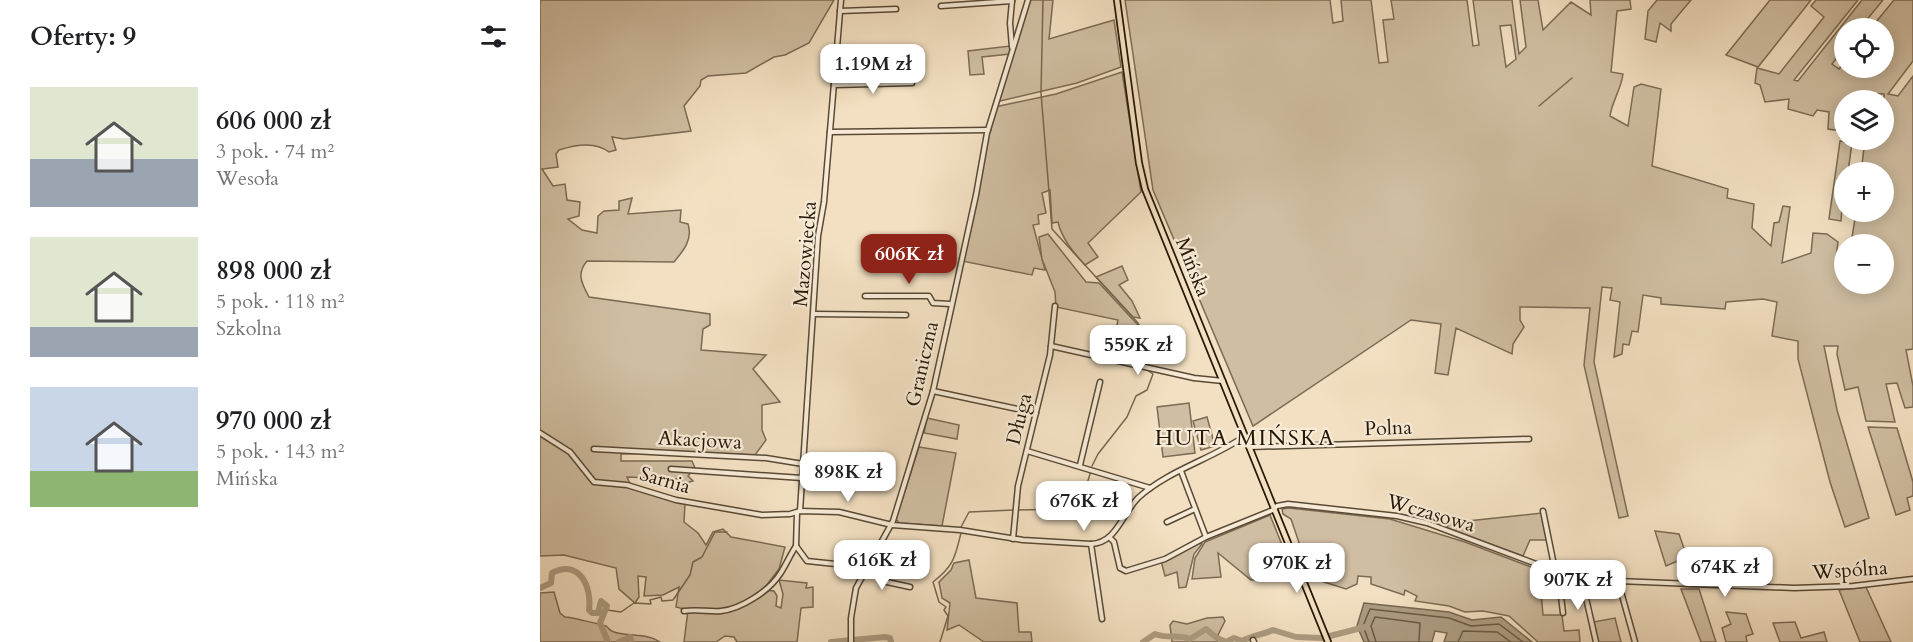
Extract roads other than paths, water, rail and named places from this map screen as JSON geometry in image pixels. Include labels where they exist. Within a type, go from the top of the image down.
[{"type":"main road","name":"Mińska","points":[[1117,0],[1140,170],[1147,194],[1328,641]]},
{"type":"street","name":"Mazowiecka","points":[[796,546],[818,236],[824,202],[842,0]]},
{"type":"street","points":[[941,6],[1012,0],[1010,23],[1013,49]]},
{"type":"street","name":"Graniczna","points":[[851,642],[854,596],[866,569],[892,525],[933,391],[988,130],[1028,0]]},
{"type":"street","points":[[840,11],[896,9]]},
{"type":"street","points":[[834,85],[912,83]]},
{"type":"street","points":[[830,132],[988,130]]},
{"type":"street","points":[[864,296],[929,296],[934,304],[950,304]]},
{"type":"street","name":"Długa","points":[[1013,539],[1018,486],[1051,346],[1055,306]]},
{"type":"street","points":[[814,314],[906,315]]},
{"type":"street","points":[[1051,346],[1194,378],[1223,381]]},
{"type":"street","points":[[1080,465],[1100,382]]},
{"type":"street","points":[[933,391],[1036,413]]},
{"type":"street","name":"Sarnia","points":[[540,432],[570,452],[597,483],[627,485],[659,496],[731,511],[772,516],[798,512],[839,512],[892,525],[960,530],[1013,539],[1091,544]]},
{"type":"street","points":[[1102,618],[1091,544],[1103,543],[1110,538],[1125,512],[1150,488],[1245,436]]},
{"type":"street","name":"Polna","points":[[1249,447],[1529,439]]},
{"type":"street","name":"Akacjowa","points":[[594,448],[760,458],[803,464]]},
{"type":"street","points":[[1027,451],[1080,465],[1150,488]]},
{"type":"street","points":[[671,469],[802,478]]},
{"type":"street","points":[[1181,471],[1206,537]]},
{"type":"street","name":"Wczasowa","points":[[1110,538],[1114,542],[1120,568],[1126,571],[1170,557],[1206,537],[1288,504],[1397,516],[1427,523],[1540,566]]},
{"type":"street","points":[[1167,522],[1195,509]]},
{"type":"street","points":[[1543,511],[1563,613]]},
{"type":"street","points":[[684,611],[703,609],[718,611],[737,606],[771,585],[796,546],[809,562],[866,569],[887,582],[910,587]]},
{"type":"street","name":"Wspólna","points":[[1540,566],[1581,576],[1618,581],[1777,588],[1841,586],[1913,579]]},
{"type":"street","points":[[1581,576],[1596,642]]},
{"type":"street","points":[[1618,581],[1635,642]]},
{"type":"water","points":[[1364,603],[1449,612],[1472,620],[1501,617],[1532,642],[1444,642],[1447,633],[1435,631],[1432,642],[1364,642],[1357,626]]},
{"type":"waterway","points":[[1043,0],[1041,93],[1052,229],[1138,323],[1148,343],[1149,365]]},
{"type":"waterway","points":[[1539,106],[1572,78]]},
{"type":"waterway","points":[[1092,466],[1098,454],[1127,417],[1136,396],[1147,390],[1153,374],[1147,370]]},
{"type":"waterway","points":[[1018,510],[1064,509],[1084,493],[1091,471]]},
{"type":"waterway","points":[[961,527],[969,512],[1014,510]]},
{"type":"waterway","points":[[607,610],[621,612],[634,603],[651,604],[650,600],[661,597],[662,601],[673,600],[690,575],[693,562],[702,557],[715,532],[727,532]]},
{"type":"waterway","points":[[940,642],[948,616],[944,610],[946,607],[939,602],[933,582],[953,560],[961,533]]},
{"type":"waterway","points":[[540,588],[551,583],[552,573],[562,569],[577,572],[586,585],[589,610],[592,613],[598,613],[601,601],[607,606],[600,623],[608,642]]},
{"type":"waterway","points":[[1143,642],[1155,634],[1190,639],[1206,629],[1226,642],[1234,638],[1242,641],[1273,630],[1296,637],[1322,638],[1365,627]]},
{"type":"waterway","points":[[619,642],[630,637],[632,642]]},
{"type":"waterway","points":[[831,642],[885,637],[890,638],[891,642]]},
{"type":"district","name":"HUTA MIŃSKA","points":[[1245,438]]}]
